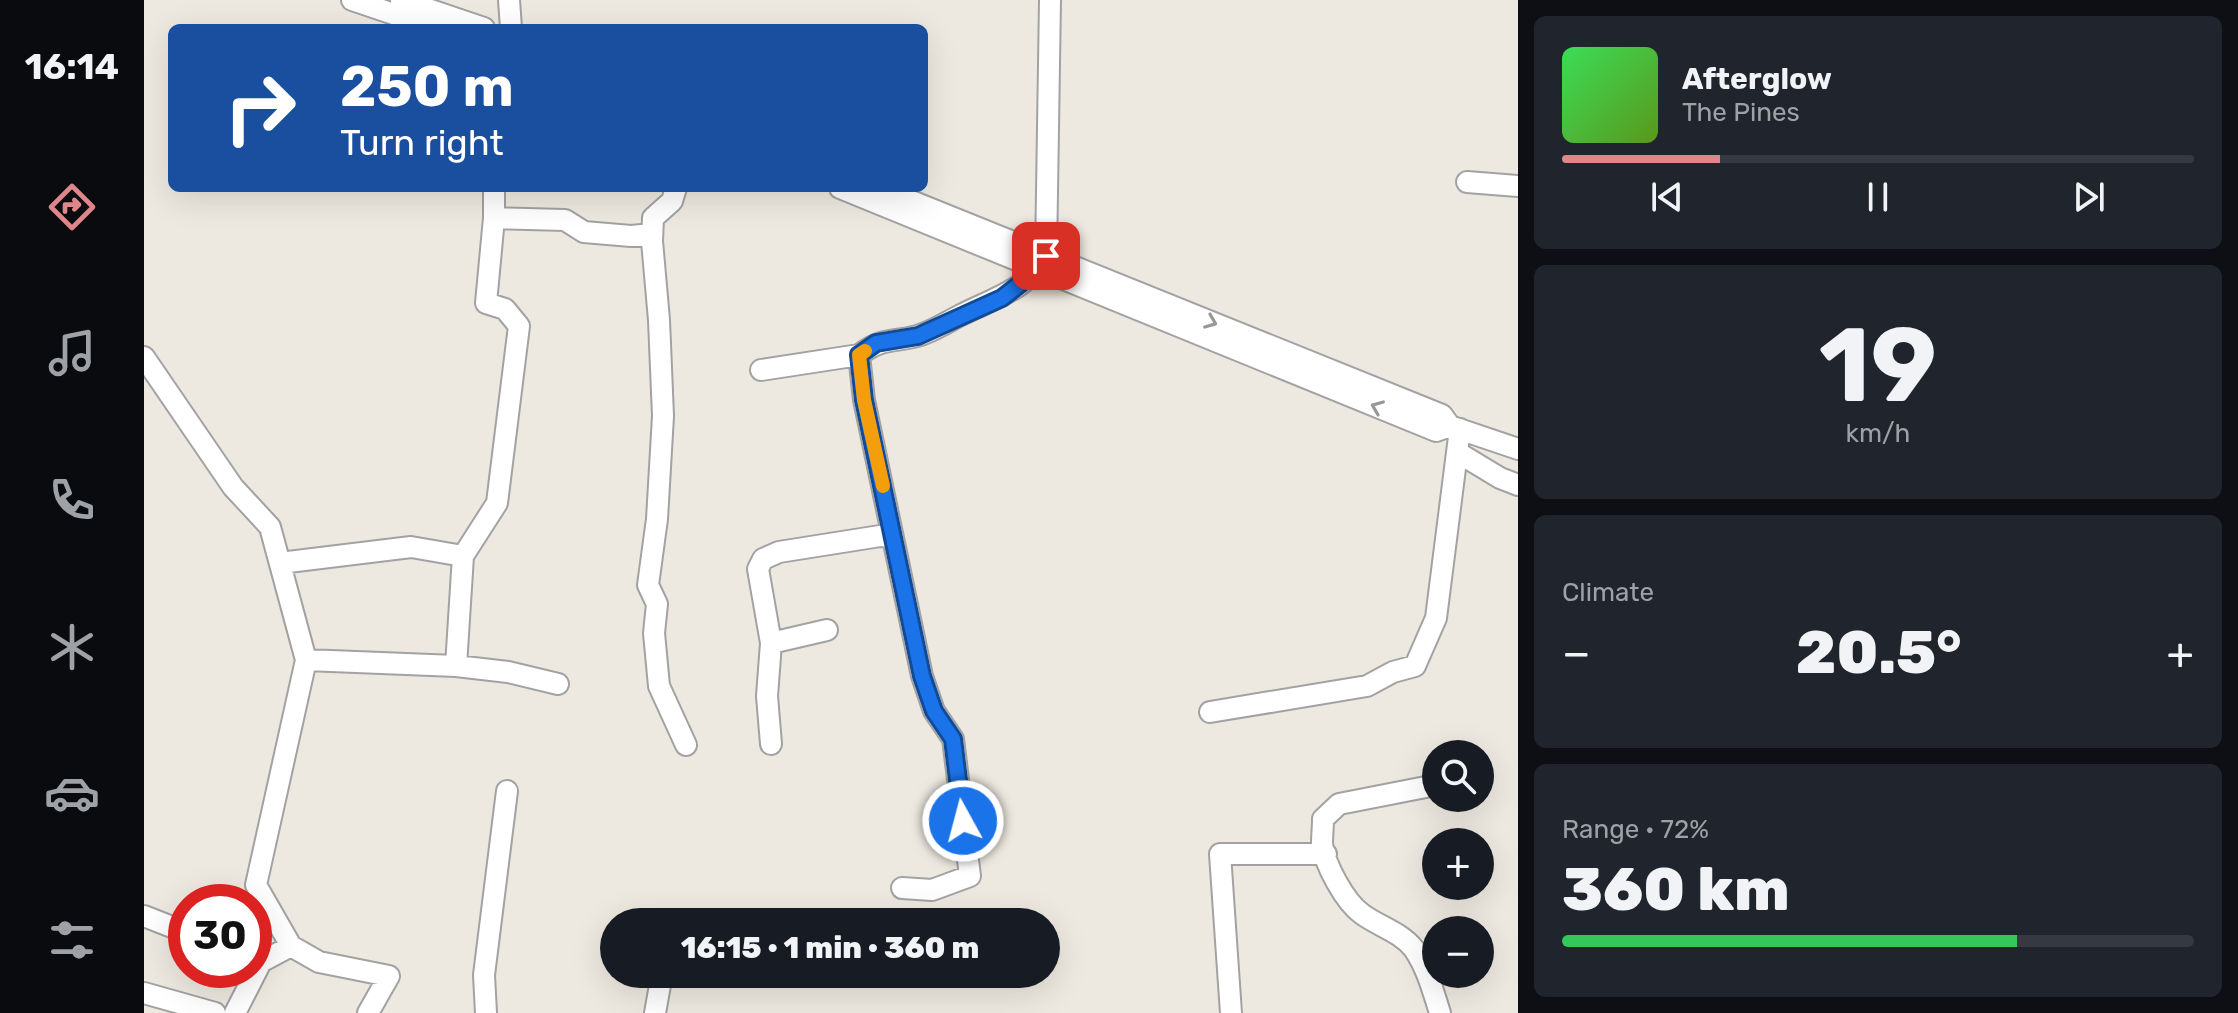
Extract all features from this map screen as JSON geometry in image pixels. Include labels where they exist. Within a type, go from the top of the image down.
[{"type":"street","points":[[352,0],[423,24]]},
{"type":"street","points":[[401,0],[472,24]]},
{"type":"street","points":[[509,0],[511,24]]},
{"type":"street","points":[[761,370],[859,355],[876,343],[918,336],[1002,298],[1042,263],[1050,0]]},
{"type":"street","points":[[1467,182],[1518,186]]},
{"type":"street","points":[[456,666],[463,556],[497,503],[519,326],[505,309],[486,303],[494,192]]},
{"type":"street","points":[[675,192],[672,201],[653,218],[663,416],[657,519],[648,585],[657,604],[654,633],[659,686],[686,745]]},
{"type":"street","points":[[851,192],[1042,263]]},
{"type":"street","points":[[888,192],[1042,263],[1436,431],[1455,428],[1518,449]]},
{"type":"street","points":[[494,218],[565,220],[584,232],[631,236],[652,234]]},
{"type":"street","points":[[859,355],[864,400],[922,676],[934,711],[953,739],[970,876],[932,890],[902,888]]},
{"type":"street","points":[[144,357],[233,487],[270,527],[306,660],[256,884]]},
{"type":"street","points":[[1210,712],[1367,686],[1393,672],[1415,666],[1436,618],[1457,452],[1455,428]]},
{"type":"street","points":[[1457,452],[1500,478],[1518,485]]},
{"type":"street","points":[[771,744],[767,696],[771,643],[758,569],[763,559],[779,552],[880,536],[893,537]]},
{"type":"street","points":[[280,563],[411,547],[463,556]]},
{"type":"street","points":[[771,643],[827,630]]},
{"type":"street","points":[[306,660],[456,666],[508,672],[558,684]]},
{"type":"street","points":[[1422,788],[1339,804],[1323,819],[1322,846],[1336,882],[1350,904],[1412,946],[1426,971],[1440,1013]]},
{"type":"street","points":[[486,1013],[484,975],[507,791]]},
{"type":"street","points":[[1231,1013],[1220,854],[1326,854]]},
{"type":"street","points":[[144,916],[168,925]]},
{"type":"street","points":[[272,926],[291,946],[319,962],[389,976],[368,1013]]},
{"type":"street","points":[[235,1013],[261,962],[291,946]]},
{"type":"street","points":[[655,1013],[659,988]]},
{"type":"street","points":[[144,993],[215,1013]]},
{"type":"slow traffic","points":[[865,351],[859,355],[864,400],[883,486]]},
{"type":"route","points":[[963,821],[953,739],[934,711],[922,676],[864,400],[859,355],[876,343],[918,336],[1002,298],[1039,269],[1046,256]]}]
